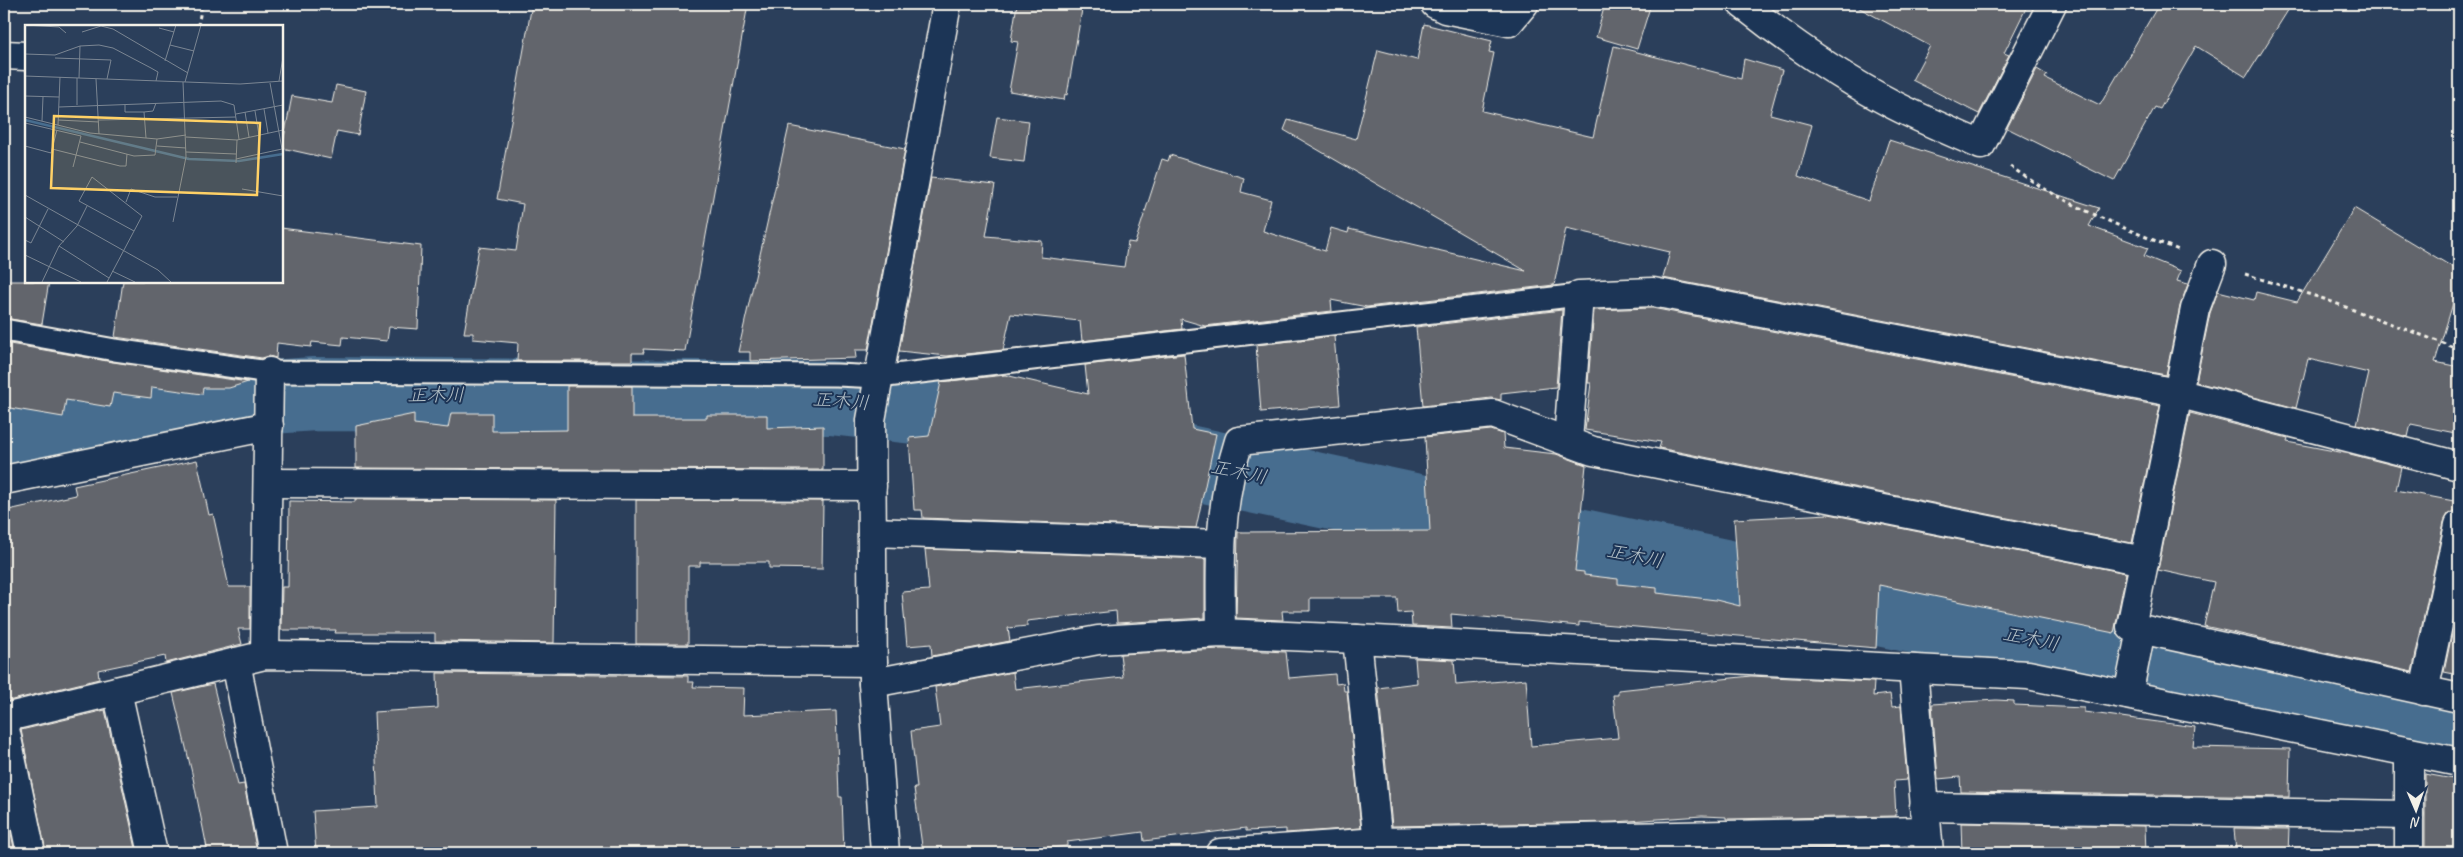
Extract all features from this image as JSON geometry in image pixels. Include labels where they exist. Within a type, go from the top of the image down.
[{"type":"street","points":[[885,853],[873,672],[871,420],[946,4]]},
{"type":"street","points":[[1435,4],[1445,9],[1509,22],[1524,4]]},
{"type":"street","points":[[1742,4],[1775,30],[1833,70],[1894,105],[1981,145],[2052,4]]},
{"type":"street","points":[[4,55],[25,56]]},
{"type":"street","points":[[2212,264],[2195,309],[2131,628],[2140,636],[2459,698]]},
{"type":"street","points":[[1568,441],[1579,296],[1653,292],[2177,393],[2459,466]]},
{"type":"street","points":[[265,655],[269,377]]},
{"type":"street","points":[[1222,633],[1220,544],[1227,490],[1239,441],[1493,414],[1602,453],[2144,561]]},
{"type":"street","points":[[4,480],[269,420]]},
{"type":"street","points":[[268,483],[872,486]]},
{"type":"street","points":[[2424,691],[2459,525]]},
{"type":"street","points":[[872,532],[1220,544]]},
{"type":"street","points":[[4,718],[265,655],[873,672],[1098,640],[1222,633],[2028,675],[2129,689],[2459,762]]},
{"type":"street","points":[[2129,689],[2140,636]]},
{"type":"street","points":[[1357,639],[1379,848]]},
{"type":"street","points":[[236,662],[273,853]]},
{"type":"street","points":[[1913,669],[1926,830]]},
{"type":"street","points":[[117,691],[153,853]]},
{"type":"street","points":[[4,724],[31,853]]},
{"type":"street","points":[[2409,752],[2409,853]]},
{"type":"street","points":[[1220,853],[2409,815]]},
{"type":"lane","points":[[4,330],[269,377],[837,375],[877,382],[1579,296]]},
{"type":"path","points":[[198,25],[202,4]]},
{"type":"building","points":[[532,4],[748,4],[685,351],[643,349],[644,353],[632,353],[632,361],[517,361],[518,343],[473,339],[473,333],[464,333],[479,247],[516,251],[523,204],[497,199]]},
{"type":"building","points":[[1017,4],[1083,4],[1067,95],[1065,94],[1064,100],[1009,91],[1018,42],[1011,41]]},
{"type":"building","points":[[1605,4],[1651,4],[1637,49],[1596,37]]},
{"type":"building","points":[[1852,4],[2028,4],[2004,53],[2009,55],[1979,114],[1912,80],[1930,46]]},
{"type":"building","points":[[2159,4],[2292,4],[2246,77],[2196,46],[2160,109],[2155,107],[2114,181],[2007,128],[2037,69],[2047,75],[2045,78],[2100,105]]},
{"type":"building","points":[[1424,24],[1492,41],[1489,52],[1494,53],[1482,111],[1593,137],[1614,46],[1741,79],[1744,59],[1782,70],[1770,114],[1812,125],[1798,176],[1869,201],[1889,140],[2099,208],[2089,226],[2148,248],[2144,256],[2181,271],[2177,281],[2188,284],[2180,306],[2166,375],[1663,278],[1670,252],[1566,228],[1554,285],[1367,307],[1331,300],[1332,311],[1205,326],[1181,319],[1182,329],[1082,341],[1080,321],[1011,314],[1003,350],[947,356],[899,351],[931,178],[995,185],[986,236],[1042,241],[1041,257],[1124,267],[1128,242],[1135,243],[1162,159],[1168,161],[1170,155],[1244,178],[1241,192],[1271,200],[1263,231],[1325,251],[1331,228],[1348,233],[1349,229],[1526,271],[1284,130],[1288,120],[1356,139],[1378,50],[1417,60]]},
{"type":"building","points":[[336,85],[366,91],[358,135],[337,131],[331,159],[282,148],[292,96],[332,103]]},
{"type":"building","points":[[997,117],[1029,121],[1024,162],[990,158]]},
{"type":"building","points":[[789,126],[905,149],[868,350],[855,350],[856,358],[750,361],[750,352],[738,352]]},
{"type":"building","points":[[2354,208],[2459,271],[2459,284],[2435,362],[2459,367],[2459,414],[2455,433],[2411,424],[2408,437],[2357,424],[2369,373],[2308,359],[2296,408],[2196,382],[2210,313],[2218,291],[2254,300],[2256,292],[2297,302]]},
{"type":"building","points":[[282,228],[421,246],[418,329],[389,327],[387,341],[343,337],[342,345],[312,342],[311,347],[277,343],[276,358],[269,356],[262,358],[115,337],[123,282],[282,282]]},
{"type":"building","points":[[4,281],[49,282],[42,324],[4,318]]},
{"type":"building","points":[[1652,308],[2160,406],[2132,543],[1659,448],[1661,442],[1585,430],[1591,383],[1588,383],[1594,310]]},
{"type":"building","points":[[1562,310],[1556,387],[1501,393],[1501,400],[1491,398],[1423,406],[1416,327]]},
{"type":"building","points":[[1334,336],[1340,405],[1261,412],[1256,345]]},
{"type":"building","points":[[4,343],[113,362],[248,382],[229,388],[203,388],[202,394],[152,387],[151,398],[113,393],[110,407],[66,400],[63,417],[4,407]]},
{"type":"building","points":[[1184,354],[1192,429],[1216,434],[1196,528],[923,518],[922,510],[914,510],[909,438],[929,436],[941,382],[1005,375],[1088,394],[1085,365]]},
{"type":"building","points":[[567,386],[632,386],[632,418],[707,418],[707,415],[767,415],[767,428],[823,426],[823,470],[356,468],[356,426],[414,414],[414,424],[448,428],[451,413],[492,413],[492,431],[567,430]]},
{"type":"building","points":[[2190,413],[2288,438],[2287,442],[2350,454],[2401,467],[2396,490],[2459,502],[2459,510],[2448,514],[2444,522],[2412,672],[2204,626],[2214,582],[2158,570]]},
{"type":"building","points":[[1491,430],[1503,434],[1504,448],[1556,454],[1586,465],[1575,571],[1584,572],[1584,575],[1618,579],[1618,584],[1657,588],[1657,593],[1716,600],[1740,606],[1734,519],[1829,514],[2126,573],[2114,633],[1879,585],[1876,648],[1579,622],[1579,626],[1451,614],[1452,628],[1412,626],[1411,612],[1398,613],[1397,598],[1310,598],[1310,611],[1282,611],[1283,620],[1236,618],[1238,532],[1430,531],[1425,437]]},
{"type":"building","points":[[197,460],[209,515],[213,514],[229,587],[250,587],[250,629],[238,629],[242,644],[166,663],[165,656],[98,670],[99,679],[4,702],[4,511],[76,495],[74,486]]},
{"type":"building","points":[[355,499],[556,500],[554,643],[435,641],[435,633],[335,633],[336,630],[281,630],[282,587],[288,587],[289,501],[355,502]]},
{"type":"building","points":[[636,500],[823,501],[822,569],[769,568],[769,562],[700,562],[700,566],[688,566],[688,644],[636,644]]},
{"type":"building","points":[[925,549],[1205,559],[1205,618],[1117,623],[1116,611],[1027,621],[1027,626],[1008,628],[1010,641],[932,656],[931,644],[907,646],[902,592],[929,590]]},
{"type":"building","points":[[2459,600],[2459,675],[2444,672]]},
{"type":"building","points":[[1221,649],[1286,652],[1289,678],[1335,674],[1336,684],[1343,683],[1344,691],[1347,691],[1361,828],[1286,833],[1286,829],[1246,831],[1246,828],[1144,841],[1143,832],[1067,842],[1067,846],[1009,853],[923,853],[914,788],[917,788],[911,731],[940,727],[935,687],[1013,672],[1015,689],[1123,677],[1120,654]]},
{"type":"building","points":[[1415,658],[1454,660],[1456,685],[1526,679],[1531,746],[1618,738],[1613,695],[1618,695],[1618,690],[1751,676],[1874,682],[1873,696],[1890,694],[1892,707],[1901,706],[1907,780],[1894,781],[1896,816],[1726,819],[1726,817],[1702,816],[1614,822],[1392,826],[1378,688],[1417,683]]},
{"type":"building","points":[[437,673],[688,676],[688,682],[694,682],[693,687],[744,688],[743,715],[836,711],[839,797],[842,797],[844,853],[316,853],[313,811],[378,807],[374,712],[438,708]]},
{"type":"building","points":[[213,684],[238,785],[244,784],[257,853],[208,853],[173,693]]},
{"type":"building","points":[[1996,700],[2014,701],[2014,705],[2084,708],[2084,712],[2195,727],[2193,747],[2290,749],[2289,797],[1961,792],[1960,777],[1938,779],[1932,704]]},
{"type":"building","points":[[105,710],[137,853],[46,853],[21,730]]},
{"type":"building","points":[[2425,774],[2459,780],[2459,853],[2425,853]]},
{"type":"building","points":[[4,799],[15,853],[4,853]]},
{"type":"building","points":[[1961,823],[2145,826],[2146,853],[1962,853]]},
{"type":"building","points":[[2234,828],[2289,829],[2288,853],[2236,853]]},
{"type":"building","points":[[1897,847],[1897,853],[1766,853],[1766,850]]},
{"type":"waterway","name":"正木川","points":[[4,448],[228,400],[314,394],[831,398],[942,410],[2459,730]]}]
